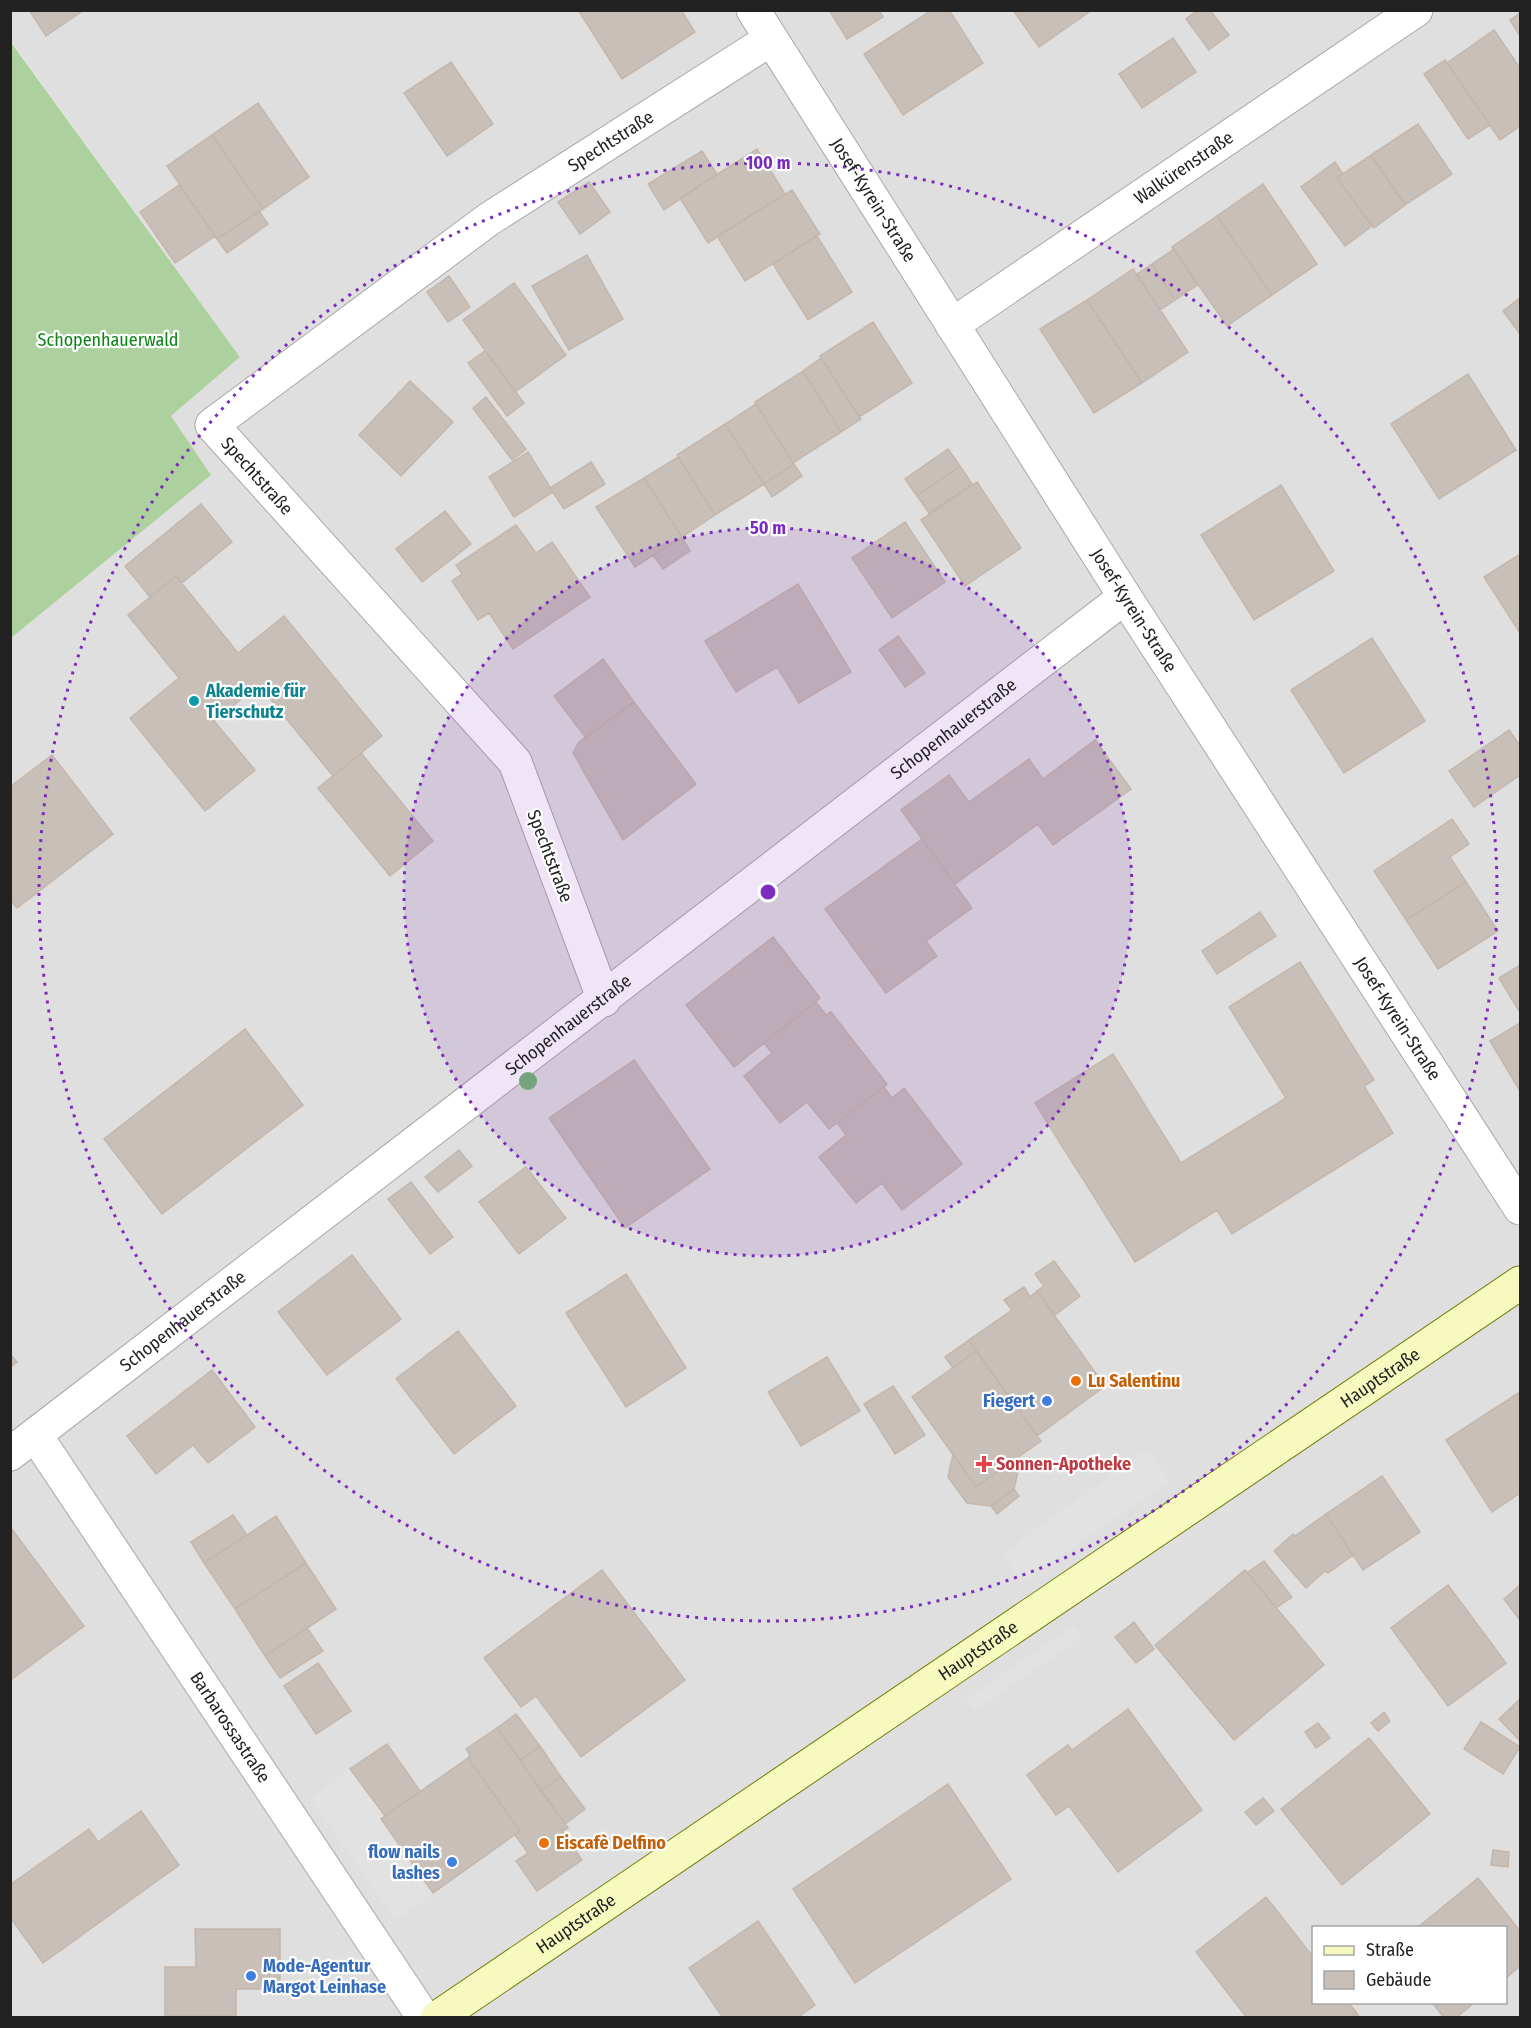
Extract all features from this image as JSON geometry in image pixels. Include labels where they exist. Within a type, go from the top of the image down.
[{"type":"street","name":"Josef-Kyrein-Straße","points":[[753,10],[1125,597],[1521,1208]]},
{"type":"street","name":"Walkürenstraße","points":[[952,325],[1416,10]]},
{"type":"street","name":"Spechtstraße","points":[[604,1000],[515,762],[212,426],[489,219],[771,39]]},
{"type":"street","name":"Schopenhauerstraße","points":[[23,1445],[1125,597]]},
{"type":"street","name":"Hauptstraße","points":[[437,2018],[1521,1283]]},
{"type":"street","name":"Barbarossastraße","points":[[23,1445],[424,2018]]},
{"type":"shaded area","points":[[11,11],[1520,11],[1520,2017],[11,2018],[11,638],[210,475],[171,416],[240,357],[11,41]]},
{"type":"shaded area","points":[[1147,1449],[1170,1482],[1022,1582],[1002,1554]]},
{"type":"shaded area","points":[[1074,1625],[1082,1637],[973,1712],[965,1700]]},
{"type":"shaded area","points":[[350,1769],[385,1816],[381,1820],[433,1893],[396,1920],[310,1799]]},
{"type":"green space","name":"Schopenhauerwald","points":[[10,41],[240,357],[171,416],[211,475],[11,638]]},
{"type":"building","points":[[29,10],[84,10],[46,36]]},
{"type":"building","points":[[578,10],[681,10],[695,32],[622,79]]},
{"type":"building","points":[[829,10],[879,10],[883,17],[847,39]]},
{"type":"building","points":[[932,10],[949,10],[983,63],[903,115],[864,54]]},
{"type":"building","points":[[1013,10],[1092,10],[1039,47]]},
{"type":"building","points":[[1198,10],[1210,10],[1229,35],[1209,50],[1186,19]]},
{"type":"building","points":[[1520,13],[1520,36],[1510,20]]},
{"type":"building","points":[[1494,30],[1520,68],[1520,126],[1500,140],[1447,63]]},
{"type":"building","points":[[1173,38],[1196,72],[1142,108],[1119,74]]},
{"type":"building","points":[[1445,60],[1490,125],[1468,139],[1424,74]]},
{"type":"building","points":[[451,62],[493,124],[447,156],[404,93]]},
{"type":"building","points":[[258,103],[309,177],[263,209],[212,135]]},
{"type":"building","points":[[1418,124],[1452,174],[1405,205],[1371,155]]},
{"type":"building","points":[[212,135],[263,209],[217,239],[167,166]]},
{"type":"building","points":[[757,149],[785,194],[708,243],[680,198]]},
{"type":"building","points":[[702,151],[717,174],[664,210],[648,184]]},
{"type":"building","points":[[1371,155],[1405,205],[1374,228],[1337,178]]},
{"type":"building","points":[[1335,162],[1343,174],[1337,178],[1372,226],[1345,246],[1301,187]]},
{"type":"building","points":[[589,182],[610,212],[580,234],[558,202]]},
{"type":"building","points":[[1263,184],[1317,264],[1272,295],[1217,216]]},
{"type":"building","points":[[179,185],[215,236],[175,263],[140,212]]},
{"type":"building","points":[[792,190],[820,234],[745,281],[717,236]]},
{"type":"building","points":[[259,211],[268,224],[227,253],[217,239]]},
{"type":"building","points":[[1217,216],[1272,295],[1227,326],[1172,247]]},
{"type":"building","points":[[817,236],[852,292],[808,320],[773,264]]},
{"type":"building","points":[[1174,249],[1197,285],[1175,300],[1152,264]]},
{"type":"building","points":[[587,255],[623,319],[569,350],[532,286]]},
{"type":"building","points":[[1152,264],[1175,300],[1160,310],[1137,274]]},
{"type":"building","points":[[1133,269],[1188,352],[1142,383],[1087,300]]},
{"type":"building","points":[[449,276],[470,307],[448,322],[427,292]]},
{"type":"building","points":[[514,283],[566,355],[515,392],[463,320]]},
{"type":"building","points":[[1520,298],[1520,334],[1503,311]]},
{"type":"building","points":[[1087,300],[1142,383],[1094,413],[1040,329]]},
{"type":"building","points":[[873,322],[912,383],[859,417],[820,356]]},
{"type":"building","points":[[485,351],[524,403],[507,416],[468,363]]},
{"type":"building","points":[[821,358],[861,419],[841,432],[803,371]]},
{"type":"building","points":[[803,371],[841,432],[793,463],[755,402]]},
{"type":"building","points":[[1468,374],[1516,450],[1439,499],[1391,424]]},
{"type":"building","points":[[410,381],[453,422],[401,476],[359,435]]},
{"type":"building","points":[[486,397],[526,449],[512,460],[473,408]]},
{"type":"building","points":[[756,404],[794,464],[764,484],[725,424]]},
{"type":"building","points":[[725,424],[764,484],[715,515],[677,455]]},
{"type":"building","points":[[948,449],[960,466],[917,496],[905,479]]},
{"type":"building","points":[[528,452],[553,492],[514,517],[489,477]]},
{"type":"building","points":[[678,457],[715,515],[682,537],[644,478]]},
{"type":"building","points":[[591,462],[605,484],[564,509],[550,488]]},
{"type":"building","points":[[794,464],[802,476],[772,497],[764,484]]},
{"type":"building","points":[[960,466],[972,484],[929,513],[917,496]]},
{"type":"building","points":[[644,478],[682,537],[635,567],[596,507]]},
{"type":"building","points":[[977,482],[1021,548],[965,586],[921,520]]},
{"type":"building","points":[[1281,485],[1334,571],[1254,620],[1201,535]]},
{"type":"building","points":[[201,504],[232,542],[182,583],[176,576],[150,597],[125,566]]},
{"type":"building","points":[[445,511],[471,544],[422,582],[396,549]]},
{"type":"building","points":[[905,522],[945,582],[892,618],[852,558]]},
{"type":"building","points":[[516,525],[536,553],[552,542],[590,597],[513,649],[489,613],[478,620],[452,581],[462,574],[456,565]]},
{"type":"building","points":[[682,537],[690,551],[663,569],[653,555]]},
{"type":"building","points":[[1520,554],[1520,633],[1484,577]]},
{"type":"building","name":"Akademie für Tierschutz","points":[[176,576],[238,653],[284,616],[382,736],[333,776],[259,685],[214,721],[255,770],[205,811],[130,718],[179,678],[128,615]]},
{"type":"building","points":[[798,584],[851,672],[799,703],[777,667],[736,692],[705,641]]},
{"type":"building","points":[[898,636],[925,673],[905,687],[879,650]]},
{"type":"building","points":[[1372,638],[1425,721],[1344,773],[1291,690]]},
{"type":"building","points":[[603,659],[634,702],[586,738],[554,696]]},
{"type":"building","points":[[634,702],[696,784],[623,840],[573,753],[579,742]]},
{"type":"building","points":[[1509,730],[1520,746],[1520,775],[1474,807],[1449,771]]},
{"type":"building","points":[[1095,740],[1131,789],[1053,845],[1038,824],[955,884],[901,810],[949,775],[969,802],[1029,759],[1043,779]]},
{"type":"building","points":[[361,753],[433,841],[390,876],[318,788]]},
{"type":"building","points":[[52,755],[113,834],[17,908],[10,900],[10,787]]},
{"type":"building","points":[[1452,819],[1469,844],[1450,857],[1466,882],[1406,920],[1374,871]]},
{"type":"building","points":[[922,839],[972,908],[926,941],[937,956],[886,993],[825,909]]},
{"type":"building","points":[[1466,882],[1498,931],[1438,969],[1406,920]]},
{"type":"building","points":[[1260,912],[1276,936],[1217,974],[1202,951]]},
{"type":"building","points":[[773,937],[820,998],[734,1067],[686,1005]]},
{"type":"building","points":[[1300,962],[1374,1080],[1364,1086],[1393,1133],[1232,1234],[1217,1210],[1135,1262],[1035,1103],[1113,1054],[1181,1163],[1286,1098],[1229,1007]]},
{"type":"building","points":[[1520,965],[1520,1011],[1519,1011],[1499,978]]},
{"type":"building","points":[[816,1002],[826,1015],[831,1012],[887,1084],[829,1129],[807,1102],[780,1123],[744,1076],[772,1053],[764,1043]]},
{"type":"building","points":[[1520,1023],[1520,1091],[1490,1041]]},
{"type":"building","points":[[245,1029],[303,1105],[162,1214],[104,1139]]},
{"type":"building","points":[[634,1060],[710,1169],[625,1228],[549,1118]]},
{"type":"building","points":[[884,1087],[892,1098],[904,1088],[962,1164],[902,1210],[882,1183],[856,1203],[819,1157],[846,1135],[837,1123]]},
{"type":"building","points":[[459,1150],[472,1166],[438,1192],[425,1177]]},
{"type":"building","points":[[526,1167],[566,1218],[519,1254],[479,1202]]},
{"type":"building","points":[[411,1182],[453,1237],[430,1254],[388,1199]]},
{"type":"building","points":[[352,1255],[401,1319],[327,1375],[278,1312]]},
{"type":"building","points":[[1054,1261],[1080,1296],[1055,1315],[1037,1291],[1044,1286],[1035,1274]]},
{"type":"building","points":[[626,1274],[686,1368],[626,1407],[566,1313]]},
{"type":"building","points":[[1024,1287],[1030,1297],[1037,1291],[1105,1386],[1037,1436],[969,1340],[1012,1310],[1004,1300]]},
{"type":"building","points":[[458,1331],[516,1406],[454,1454],[396,1379]]},
{"type":"building","points":[[969,1340],[976,1351],[953,1368],[945,1357]]},
{"type":"building","points":[[976,1351],[1041,1441],[976,1487],[912,1397]]},
{"type":"building","points":[[10,1354],[17,1362],[10,1367]]},
{"type":"building","points":[[827,1357],[860,1411],[801,1446],[768,1392]]},
{"type":"building","points":[[212,1370],[255,1427],[208,1463],[193,1445],[156,1474],[127,1436]]},
{"type":"building","points":[[893,1386],[925,1435],[895,1454],[864,1404]]},
{"type":"building","points":[[1520,1392],[1520,1493],[1492,1512],[1446,1440]]},
{"type":"building","points":[[953,1454],[976,1487],[1014,1460],[1019,1467],[1014,1489],[991,1506],[967,1503],[948,1477]]},
{"type":"building","points":[[1382,1476],[1420,1532],[1363,1570],[1326,1514]]},
{"type":"building","points":[[1014,1489],[1019,1496],[997,1514],[991,1506]]},
{"type":"building","points":[[1326,1514],[1353,1555],[1328,1573],[1325,1571],[1306,1588],[1274,1551],[1293,1534],[1295,1536]]},
{"type":"building","points":[[233,1515],[247,1535],[204,1563],[191,1542]]},
{"type":"building","points":[[276,1516],[306,1563],[235,1609],[204,1563]]},
{"type":"building","points":[[11,1528],[84,1626],[12,1679],[10,1676]]},
{"type":"building","points":[[1264,1561],[1292,1597],[1276,1608],[1247,1573]]},
{"type":"building","points":[[306,1563],[336,1609],[265,1656],[235,1609]]},
{"type":"building","points":[[602,1570],[685,1680],[581,1757],[536,1696],[521,1707],[484,1658]]},
{"type":"building","points":[[1245,1570],[1324,1665],[1234,1740],[1155,1645]]},
{"type":"building","points":[[1448,1585],[1506,1663],[1448,1706],[1391,1628]]},
{"type":"building","points":[[1520,1585],[1520,1620],[1504,1599]]},
{"type":"building","points":[[1134,1622],[1154,1649],[1136,1663],[1115,1637]]},
{"type":"building","points":[[307,1628],[323,1651],[280,1678],[265,1656]]},
{"type":"building","points":[[318,1663],[351,1711],[316,1734],[284,1686]]},
{"type":"building","points":[[1520,1699],[1520,1741],[1499,1719]]},
{"type":"building","points":[[1128,1709],[1202,1810],[1118,1872],[1069,1806],[1056,1815],[1027,1775],[1068,1745],[1072,1750]]},
{"type":"building","points":[[1384,1712],[1390,1721],[1378,1731],[1371,1723]]},
{"type":"building","points":[[516,1714],[540,1746],[520,1760],[497,1728]]},
{"type":"building","points":[[1481,1722],[1520,1747],[1503,1774],[1464,1749]]},
{"type":"building","points":[[1318,1723],[1330,1738],[1316,1748],[1305,1732]]},
{"type":"building","points":[[497,1728],[568,1828],[562,1831],[582,1860],[537,1891],[516,1861],[528,1853],[515,1835],[520,1831],[468,1758],[470,1755],[466,1749]]},
{"type":"building","points":[[1369,1738],[1430,1814],[1342,1885],[1281,1809]]},
{"type":"building","points":[[387,1744],[420,1791],[385,1816],[350,1769]]},
{"type":"building","points":[[540,1746],[561,1777],[541,1791],[520,1760]]},
{"type":"building","points":[[468,1758],[520,1831],[433,1893],[381,1819]]},
{"type":"building","points":[[561,1777],[585,1809],[565,1824],[541,1791]]},
{"type":"building","points":[[948,1784],[1011,1879],[855,1983],[793,1889]]},
{"type":"building","points":[[1263,1798],[1274,1811],[1256,1825],[1245,1812]]},
{"type":"building","points":[[141,1811],[179,1865],[43,1963],[10,1917],[10,1885],[89,1829],[98,1842]]},
{"type":"building","points":[[1493,1850],[1509,1852],[1508,1867],[1491,1865]]},
{"type":"building","points":[[1478,1878],[1520,1931],[1520,1966],[1507,1977],[1507,1926],[1419,1926]]},
{"type":"building","points":[[1266,1897],[1312,1955],[1312,2004],[1350,2004],[1356,2012],[1348,2018],[1247,2018],[1196,1952]]},
{"type":"building","points":[[758,1921],[815,2005],[797,2018],[723,2018],[689,1968]]},
{"type":"building","points":[[195,1929],[280,1929],[280,1989],[236,1989],[236,2016],[165,2016],[165,1967],[196,1967]]},
{"type":"building","points":[[1434,2004],[1473,2004],[1456,2018],[1444,2018]]},
{"type":"building","points":[[1356,2012],[1360,2018],[1348,2018]]},
{"type":"place","name":"Akademie für Tierschutz","points":[[194,701]]},
{"type":"place","name":"Lu Salentinu","points":[[1076,1381]]},
{"type":"place","name":"Fiegert","points":[[1047,1401]]},
{"type":"place","name":"Sonnen-Apotheke","points":[[984,1464]]},
{"type":"place","name":"Eiscafè Delfino","points":[[544,1843]]},
{"type":"place","name":"flow nails lashes","points":[[452,1862]]},
{"type":"place","name":"Mode-Agentur Margot Leinhase","points":[[251,1976]]}]
